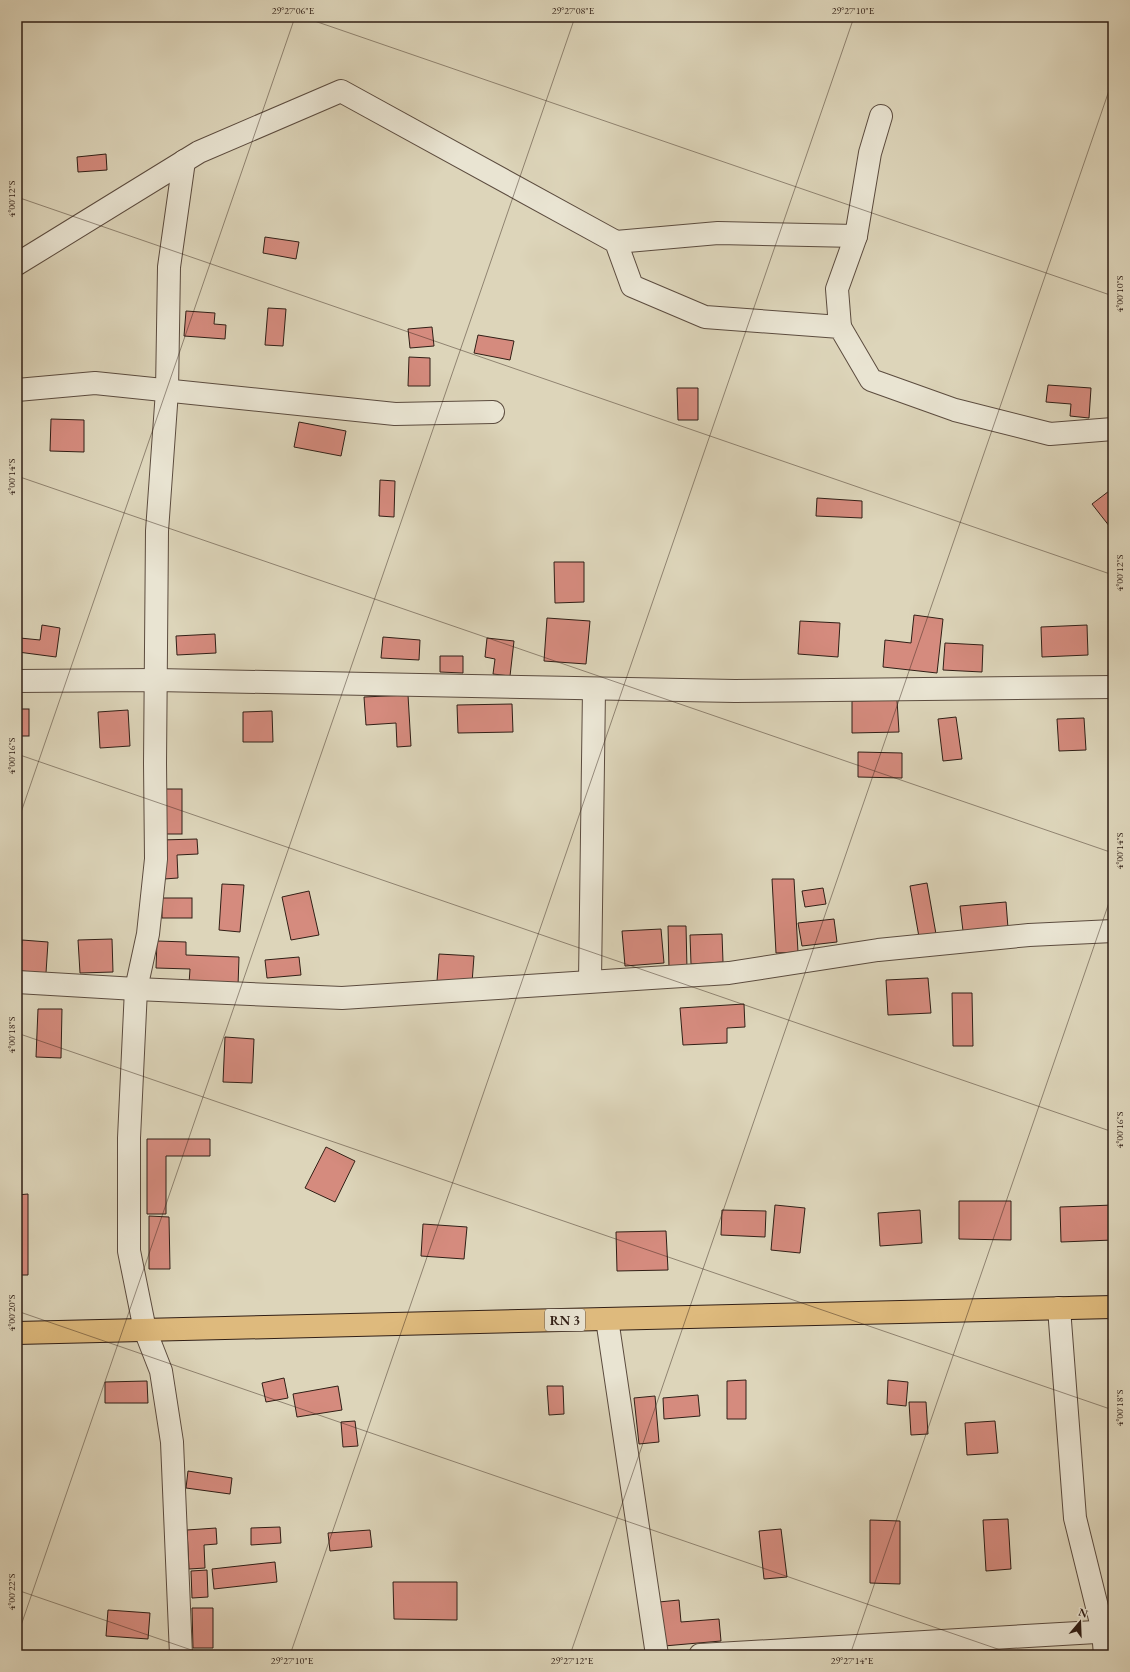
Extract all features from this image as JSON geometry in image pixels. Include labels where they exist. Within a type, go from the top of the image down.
[{"type":"highway","name":"RN 3","points":[[17,1332],[1113,1307]]},
{"type":"street","points":[[17,264],[199,152],[341,91],[616,242],[718,233],[856,236]]},
{"type":"street","points":[[880,116],[870,153],[856,236],[837,289],[840,327],[871,380],[955,410],[1050,434],[1113,429]]},
{"type":"street","points":[[181,1655],[172,1442],[161,1371],[145,1330],[129,1251],[129,1138],[136,989],[148,934],[156,858],[157,531],[168,391],[169,267],[184,161]]},
{"type":"street","points":[[616,242],[632,286],[705,317],[840,327]]},
{"type":"street","points":[[17,390],[95,383],[395,414],[493,412]]},
{"type":"street","points":[[17,681],[156,680],[735,691],[1113,687]]},
{"type":"street","points":[[590,981],[594,689]]},
{"type":"street","points":[[17,982],[342,998],[729,973],[878,950],[1029,935],[1113,931]]},
{"type":"street","points":[[1059,1308],[1075,1518],[1108,1631],[1105,1655]]},
{"type":"street","points":[[607,1319],[658,1655],[650,1655]]},
{"type":"street","points":[[700,1655],[1108,1631]]},
{"type":"building","points":[[106,154],[107,170],[78,172],[77,157]]},
{"type":"building","points":[[265,237],[299,242],[296,259],[263,253]]},
{"type":"building","points":[[268,308],[286,309],[283,346],[265,345]]},
{"type":"building","points":[[186,311],[215,313],[214,324],[226,325],[225,339],[184,336]]},
{"type":"building","points":[[432,327],[434,346],[410,348],[408,329]]},
{"type":"building","points":[[478,335],[514,341],[510,360],[474,353]]},
{"type":"building","points":[[409,357],[430,358],[430,386],[408,386]]},
{"type":"building","points":[[1048,385],[1091,388],[1089,418],[1070,416],[1071,404],[1046,402]]},
{"type":"building","points":[[677,388],[698,388],[698,420],[678,420]]},
{"type":"building","points":[[51,419],[84,420],[84,452],[50,451]]},
{"type":"building","points":[[299,422],[346,431],[341,456],[294,447]]},
{"type":"building","points":[[380,480],[395,481],[394,517],[379,516]]},
{"type":"building","points":[[1113,488],[1113,524],[1110,527],[1092,504]]},
{"type":"building","points":[[817,498],[862,501],[862,518],[816,516]]},
{"type":"building","points":[[554,562],[584,562],[584,602],[555,603]]},
{"type":"building","points":[[914,615],[943,619],[937,673],[883,667],[885,640],[911,643]]},
{"type":"building","points":[[547,618],[590,621],[586,664],[544,661]]},
{"type":"building","points":[[800,621],[840,623],[838,657],[798,654]]},
{"type":"building","points":[[42,625],[60,628],[56,657],[18,652],[20,638],[40,640]]},
{"type":"building","points":[[1087,625],[1088,655],[1042,657],[1041,627]]},
{"type":"building","points":[[215,634],[216,653],[177,655],[176,636]]},
{"type":"building","points":[[383,637],[420,640],[419,660],[381,658]]},
{"type":"building","points":[[487,638],[514,641],[510,676],[493,674],[495,659],[485,657]]},
{"type":"building","points":[[945,643],[983,645],[982,672],[943,670]]},
{"type":"building","points":[[440,656],[463,656],[463,673],[440,672]]},
{"type":"building","points":[[408,695],[411,746],[397,747],[396,723],[366,725],[364,697]]},
{"type":"building","points":[[897,700],[899,732],[852,733],[852,701]]},
{"type":"building","points":[[512,704],[513,732],[458,733],[457,705]]},
{"type":"building","points":[[17,709],[29,709],[29,736],[17,736]]},
{"type":"building","points":[[128,710],[130,746],[100,748],[98,712]]},
{"type":"building","points":[[272,711],[273,742],[243,742],[243,712]]},
{"type":"building","points":[[956,717],[962,759],[943,761],[938,719]]},
{"type":"building","points":[[1084,718],[1086,750],[1059,751],[1057,719]]},
{"type":"building","points":[[858,752],[902,753],[902,778],[858,777]]},
{"type":"building","points":[[162,789],[182,789],[182,834],[162,834]]},
{"type":"building","points":[[197,839],[198,854],[177,855],[178,878],[164,879],[161,840]]},
{"type":"building","points":[[772,879],[794,879],[798,952],[776,953]]},
{"type":"building","points":[[927,883],[936,934],[919,937],[910,886]]},
{"type":"building","points":[[222,884],[244,885],[240,932],[219,930]]},
{"type":"building","points":[[823,888],[826,904],[805,907],[802,891]]},
{"type":"building","points":[[309,891],[319,935],[291,940],[282,897]]},
{"type":"building","points":[[162,898],[192,898],[192,918],[162,918]]},
{"type":"building","points":[[1006,902],[1008,928],[963,931],[960,906]]},
{"type":"building","points":[[834,919],[837,942],[802,946],[798,923]]},
{"type":"building","points":[[668,926],[686,926],[687,969],[669,969]]},
{"type":"building","points":[[661,929],[664,963],[625,966],[622,931]]},
{"type":"building","points":[[722,934],[723,962],[691,964],[690,935]]},
{"type":"building","points":[[112,939],[113,972],[80,973],[78,940]]},
{"type":"building","points":[[22,940],[48,942],[46,973],[20,971]]},
{"type":"building","points":[[157,941],[186,942],[186,955],[239,957],[238,986],[189,984],[190,969],[156,968]]},
{"type":"building","points":[[439,954],[474,956],[472,983],[437,981]]},
{"type":"building","points":[[299,957],[301,975],[267,978],[265,960]]},
{"type":"building","points":[[928,978],[931,1013],[888,1015],[886,980]]},
{"type":"building","points":[[952,993],[972,993],[973,1046],[953,1046]]},
{"type":"building","points":[[744,1004],[745,1027],[727,1028],[727,1043],[683,1045],[680,1008]]},
{"type":"building","points":[[38,1009],[62,1009],[61,1058],[36,1057]]},
{"type":"building","points":[[225,1037],[254,1039],[252,1083],[223,1082]]},
{"type":"building","points":[[147,1139],[210,1139],[210,1156],[166,1156],[166,1214],[147,1214]]},
{"type":"building","points":[[326,1147],[355,1161],[335,1202],[305,1188]]},
{"type":"building","points":[[28,1194],[28,1275],[17,1275],[17,1195]]},
{"type":"building","points":[[959,1201],[1011,1201],[1011,1240],[959,1239]]},
{"type":"building","points":[[775,1205],[805,1208],[800,1253],[771,1250]]},
{"type":"building","points":[[1113,1205],[1113,1240],[1061,1242],[1060,1207]]},
{"type":"building","points":[[722,1210],[766,1211],[765,1237],[721,1235]]},
{"type":"building","points":[[920,1210],[922,1243],[880,1246],[878,1213]]},
{"type":"building","points":[[149,1216],[169,1217],[170,1269],[149,1269]]},
{"type":"building","points":[[423,1224],[467,1227],[464,1259],[421,1256]]},
{"type":"building","points":[[666,1231],[668,1270],[617,1271],[616,1232]]},
{"type":"building","points":[[284,1378],[288,1398],[266,1402],[262,1383]]},
{"type":"building","points":[[746,1380],[746,1419],[727,1419],[727,1381]]},
{"type":"building","points":[[888,1380],[908,1382],[906,1406],[887,1404]]},
{"type":"building","points":[[147,1381],[148,1403],[105,1403],[105,1382]]},
{"type":"building","points":[[338,1386],[342,1410],[297,1417],[293,1394]]},
{"type":"building","points":[[547,1386],[563,1386],[564,1414],[549,1415]]},
{"type":"building","points":[[698,1395],[700,1416],[664,1419],[663,1398]]},
{"type":"building","points":[[655,1396],[659,1442],[639,1444],[634,1398]]},
{"type":"building","points":[[909,1402],[926,1402],[928,1434],[911,1435]]},
{"type":"building","points":[[355,1421],[358,1446],[343,1447],[341,1422]]},
{"type":"building","points":[[995,1421],[998,1453],[967,1455],[965,1423]]},
{"type":"building","points":[[188,1471],[232,1478],[230,1494],[186,1488]]},
{"type":"building","points":[[1008,1519],[1011,1569],[986,1571],[983,1520]]},
{"type":"building","points":[[870,1520],[900,1521],[900,1584],[870,1583]]},
{"type":"building","points":[[280,1527],[281,1543],[251,1545],[251,1528]]},
{"type":"building","points":[[216,1528],[217,1544],[204,1545],[205,1568],[189,1569],[187,1530]]},
{"type":"building","points":[[781,1529],[787,1577],[764,1579],[759,1531]]},
{"type":"building","points":[[370,1530],[372,1547],[330,1551],[328,1533]]},
{"type":"building","points":[[275,1562],[277,1582],[214,1589],[212,1569]]},
{"type":"building","points":[[207,1570],[208,1597],[192,1598],[191,1571]]},
{"type":"building","points":[[393,1582],[457,1582],[457,1620],[394,1619]]},
{"type":"building","points":[[679,1600],[681,1622],[719,1619],[721,1641],[664,1646],[659,1602]]},
{"type":"building","points":[[192,1608],[213,1608],[213,1648],[193,1648]]},
{"type":"building","points":[[108,1610],[150,1613],[148,1639],[106,1636]]}]
